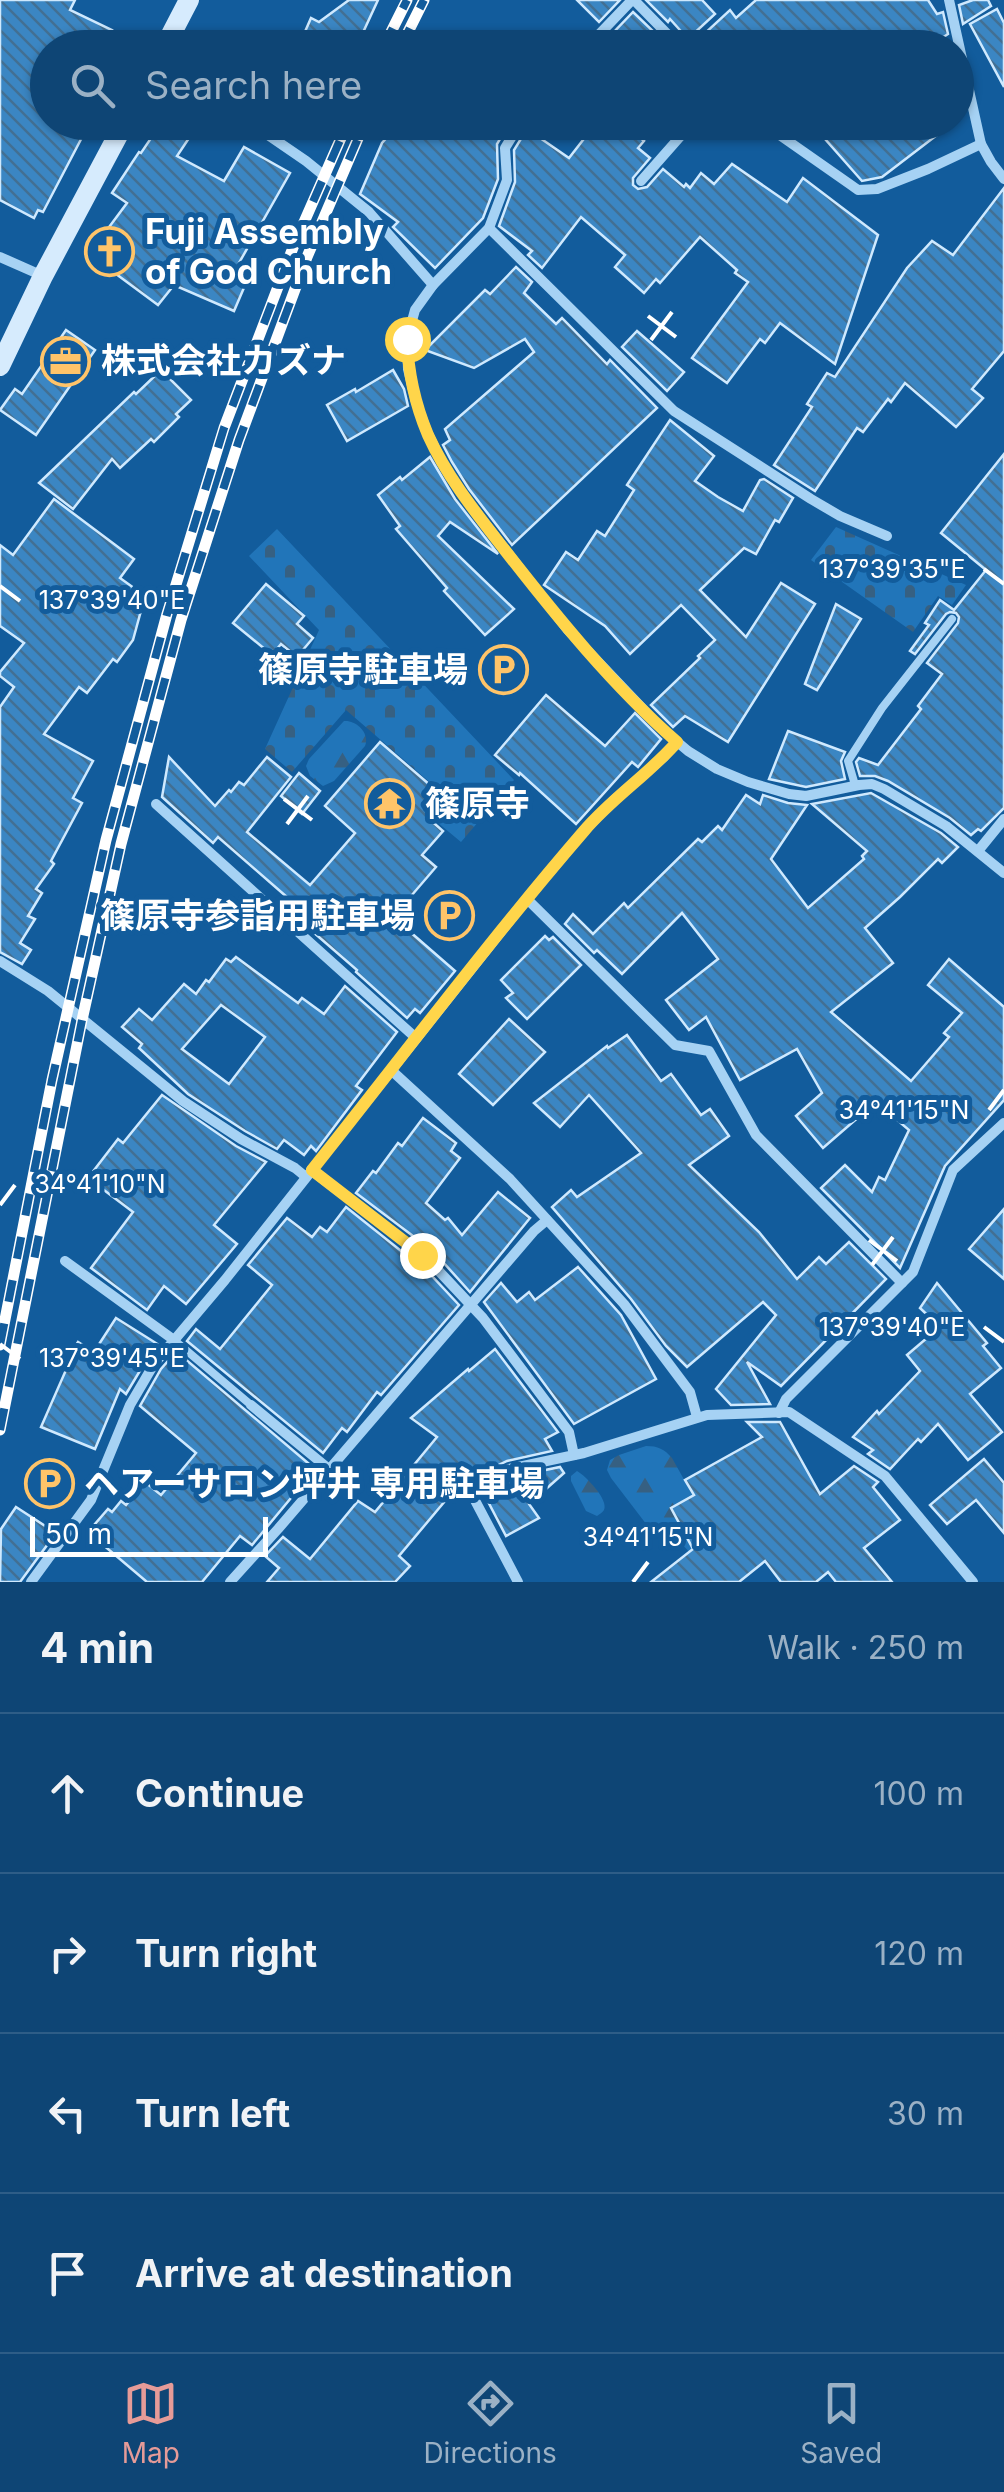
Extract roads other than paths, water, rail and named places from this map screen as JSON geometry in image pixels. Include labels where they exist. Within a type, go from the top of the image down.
[{"type":"main road","points":[[173,30],[188,0]]},
{"type":"main road","points":[[0,366],[115,140]]},
{"type":"street","points":[[604,30],[633,0],[663,30]]},
{"type":"street","points":[[644,11],[656,0]]},
{"type":"street","points":[[949,0],[956,30]]},
{"type":"street","points":[[974,112],[981,144],[1004,179]]},
{"type":"street","points":[[275,140],[369,212],[433,284]]},
{"type":"street","points":[[510,140],[505,148],[507,180],[489,228],[433,284],[416,310],[407,339],[408,369],[428,434],[444,466],[567,630],[688,751],[717,769],[788,794],[806,796],[872,784],[946,826],[1004,873]]},
{"type":"street","points":[[641,181],[677,140]]},
{"type":"street","points":[[786,140],[850,186],[868,191],[981,144]]},
{"type":"street","points":[[489,228],[674,412],[811,500],[888,536]]},
{"type":"street","points":[[0,257],[43,276]]},
{"type":"street","points":[[31,1582],[91,1500],[135,1394],[154,1364],[527,899],[600,814],[677,742]]},
{"type":"street","points":[[156,804],[416,1038]]},
{"type":"street","points":[[978,851],[1004,820]]},
{"type":"street","points":[[527,899],[675,1046],[709,1052],[756,1135],[902,1283]]},
{"type":"street","points":[[0,961],[48,992],[183,1102],[241,1139],[309,1174],[422,1255],[483,1318],[569,1432],[574,1455]]},
{"type":"street","points":[[391,1070],[510,1179],[624,1304],[690,1392],[698,1417]]},
{"type":"street","points":[[779,1412],[786,1399],[913,1272],[953,1170],[1004,1122]]},
{"type":"street","points":[[230,1582],[547,1220]]},
{"type":"street","points":[[66,1262],[174,1340]]},
{"type":"street","points":[[251,1404],[329,1469]]},
{"type":"street","points":[[518,1582],[469,1489],[510,1470],[706,1415],[789,1412],[885,1476],[973,1582]]},
{"type":"lane","points":[[855,786],[848,761],[882,708],[952,619]]},
{"type":"lane","points":[[174,1340],[251,1404]]},
{"type":"railway","points":[[392,30],[407,0]]},
{"type":"railway","points":[[409,30],[424,0]]},
{"type":"railway","points":[[0,1345],[52,1080],[106,840],[167,614],[224,428],[294,245],[340,140]]},
{"type":"railway","points":[[0,1430],[121,844],[181,620],[239,440],[307,257],[357,140]]},
{"type":"place","name":"Fuji Assembly of God Church","points":[[110,252]]},
{"type":"place","name":"株式会社カズナ","points":[[66,361]]},
{"type":"place","name":"篠原寺駐車場","points":[[503,670]]},
{"type":"place","name":"篠原寺","points":[[390,804]]},
{"type":"place","name":"篠原寺参詣用駐車場","points":[[450,916]]},
{"type":"place","name":"ヘアーサロン坪井 専用駐車場","points":[[49,1484]]}]
